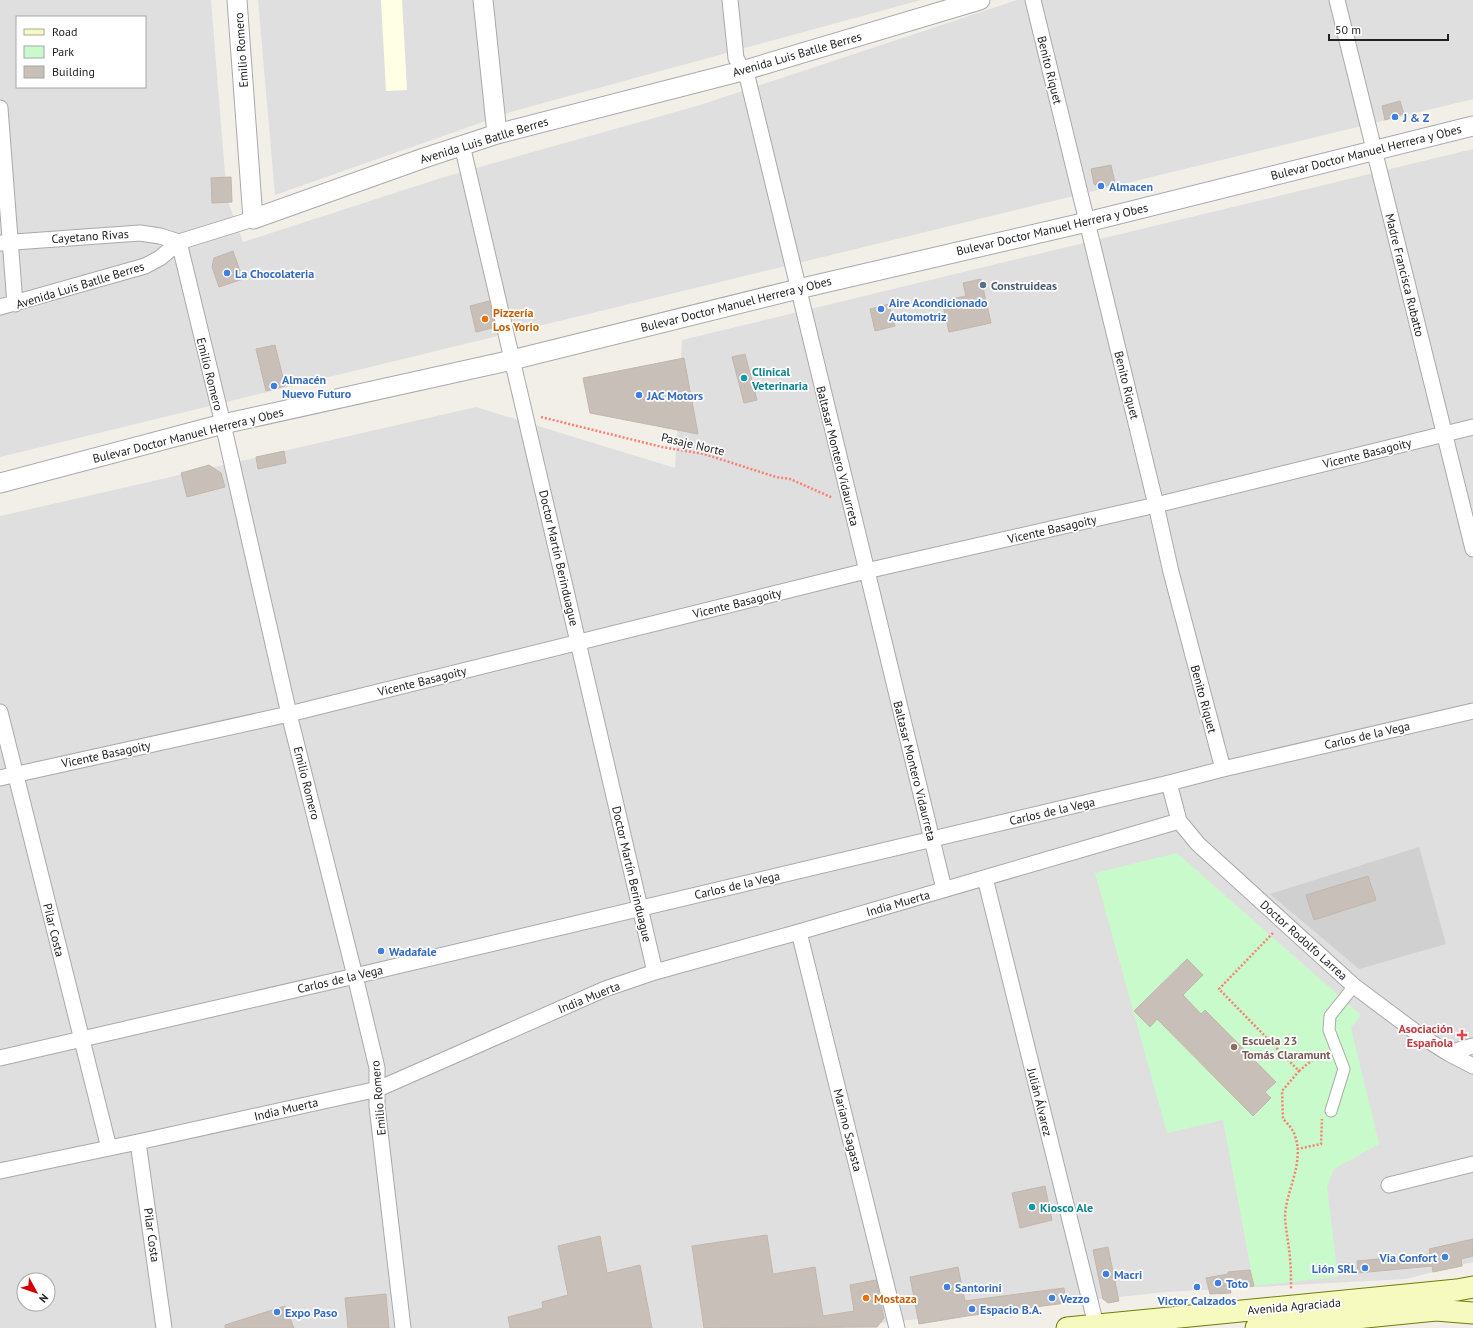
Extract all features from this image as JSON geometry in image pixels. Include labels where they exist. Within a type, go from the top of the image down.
[{"type":"main road","name":"Avenida Agraciada","points":[[1067,1328],[1458,1290],[1473,1287]]},
{"type":"main road","name":"Avenida Agraciada","points":[[1256,1328],[1338,1324],[1436,1310],[1473,1313]]},
{"type":"street","name":"Emilio Romero","points":[[238,0],[253,219]]},
{"type":"street","points":[[483,0],[497,134]]},
{"type":"street","name":"Baltasar Montero Vidaurreta","points":[[730,0],[736,58],[748,80],[944,889]]},
{"type":"street","name":"Benito Riquet","points":[[1032,0],[1156,505],[1171,572],[1223,769]]},
{"type":"street","name":"Madre Francisca Rubatto","points":[[1337,0],[1473,549]]},
{"type":"street","name":"Avenida Luis Batlle Berres","points":[[0,308],[145,266],[160,258],[179,242],[253,219],[462,145],[497,134],[742,71],[976,1]]},
{"type":"street","points":[[0,108],[5,243],[15,304]]},
{"type":"street","name":"Bulevar Doctor Manuel Herrera y Obes","points":[[0,483],[223,424],[512,360],[798,289],[1087,222],[1473,126]]},
{"type":"street","name":"Doctor Martín Berinduague","points":[[462,145],[655,972]]},
{"type":"street","name":"Cayetano Rivas","points":[[5,243],[140,233],[160,236],[179,242]]},
{"type":"street","name":"Emilio Romero","points":[[179,242],[223,424],[289,714],[377,1068],[377,1106],[403,1328]]},
{"type":"street","name":"Vicente Basagoity","points":[[0,778],[289,714],[866,572],[1156,505],[1473,427]]},
{"type":"street","name":"Carlos de la Vega","points":[[0,1058],[355,976],[931,840],[1223,769],[1473,711]]},
{"type":"street","name":"Pilar Costa","points":[[0,712],[109,1148]]},
{"type":"street","name":"Doctor Rodolfo Larrea","points":[[1169,783],[1179,821],[1198,844],[1354,986],[1421,1036],[1448,1053],[1473,1066]]},
{"type":"street","name":"India Muerta","points":[[0,1170],[138,1142],[378,1088],[605,989],[655,972],[799,932],[1179,821]]},
{"type":"street","name":"Julián Álvarez","points":[[985,878],[1096,1325]]},
{"type":"street","name":"Mariano Sagasta","points":[[799,932],[897,1328]]},
{"type":"street","points":[[1331,1111],[1344,1069],[1329,1030],[1330,1016],[1354,986]]},
{"type":"street","points":[[1448,1053],[1473,1046]]},
{"type":"street","name":"Pilar Costa","points":[[138,1142],[164,1328]]},
{"type":"street","points":[[1389,1185],[1473,1164]]},
{"type":"path","name":"Pasaje Norte","points":[[524,413],[662,447],[704,454],[776,477],[790,479],[848,505],[851,508]]},
{"type":"path","points":[[1283,922],[1219,989],[1299,1071]]},
{"type":"path","points":[[1291,1306],[1290,1258],[1285,1218],[1287,1198],[1297,1162],[1297,1149],[1296,1137],[1291,1128],[1283,1119],[1282,1091],[1299,1071],[1333,1042]]},
{"type":"path","points":[[1297,1149],[1321,1144],[1321,1120],[1331,1111]]},
{"type":"shaded area","points":[[0,0],[211,0],[227,199],[243,242],[441,178],[700,105],[1017,0],[1473,0],[1473,99],[0,457]]},
{"type":"shaded area","points":[[258,0],[921,0],[514,111],[275,195]]},
{"type":"shaded area","points":[[381,0],[402,0],[407,90],[386,91]]},
{"type":"shaded area","points":[[1473,149],[1473,1262],[1406,1279],[1165,1292],[836,1328],[0,1328],[0,516],[476,407],[675,468],[682,340]]},
{"type":"shaded area","points":[[1419,847],[1446,944],[1359,969],[1270,894]]},
{"type":"green space","points":[[1177,853],[1361,1015],[1351,1028],[1379,1144],[1334,1169],[1327,1187],[1338,1277],[1254,1286],[1223,1120],[1167,1133],[1095,873]]},
{"type":"building","points":[[1400,101],[1404,114],[1385,120],[1382,106]]},
{"type":"building","points":[[1111,165],[1115,183],[1099,188],[1094,184],[1091,169]]},
{"type":"building","points":[[231,177],[232,202],[212,203],[211,178]]},
{"type":"building","name":"La Chocolateria","points":[[233,251],[243,279],[219,287],[212,267],[214,258]]},
{"type":"building","points":[[981,279],[991,323],[949,332],[942,301],[966,296],[963,283]]},
{"type":"building","points":[[489,301],[494,322],[492,328],[476,332],[470,306]]},
{"type":"building","points":[[889,304],[895,326],[875,331],[870,309]]},
{"type":"building","points":[[275,345],[285,386],[266,391],[256,349]]},
{"type":"building","name":"Clinical Veterinaria","points":[[745,354],[757,400],[744,403],[732,357]]},
{"type":"building","name":"JAC Motors","points":[[684,358],[698,434],[590,413],[583,378]]},
{"type":"building","points":[[284,451],[286,463],[258,469],[256,457]]},
{"type":"building","points":[[209,465],[221,473],[225,487],[187,497],[181,473]]},
{"type":"building","points":[[1368,876],[1376,900],[1314,920],[1306,895]]},
{"type":"building","points":[[1187,959],[1203,975],[1183,995],[1201,1014],[1205,1010],[1276,1082],[1265,1092],[1271,1098],[1253,1116],[1157,1019],[1150,1027],[1134,1011]]},
{"type":"building","name":"Kiosco Ale","points":[[1045,1186],[1052,1220],[1020,1228],[1012,1193]]},
{"type":"building","points":[[767,1235],[773,1274],[815,1267],[823,1316],[854,1311],[850,1285],[876,1280],[884,1318],[877,1327],[704,1328],[692,1246]]},
{"type":"building","points":[[600,1236],[607,1273],[640,1265],[652,1328],[510,1328],[508,1317],[543,1308],[542,1302],[568,1295],[558,1246]]},
{"type":"building","points":[[1473,1239],[1473,1256],[1461,1259],[1462,1266],[1433,1272],[1432,1266],[1358,1273],[1357,1261],[1430,1254],[1429,1249]]},
{"type":"building","name":"Macri","points":[[1108,1247],[1119,1301],[1108,1303],[1103,1299],[1093,1250]]},
{"type":"building","points":[[958,1267],[965,1301],[1064,1288],[1066,1303],[919,1324],[910,1277]]},
{"type":"building","points":[[1250,1270],[1254,1286],[1230,1288],[1231,1293],[1210,1294],[1206,1278],[1228,1274],[1228,1272]]},
{"type":"building","points":[[386,1294],[389,1328],[348,1328],[345,1298]]},
{"type":"building","name":"Expo Paso","points":[[285,1306],[294,1328],[225,1328],[225,1325]]},
{"type":"place","name":"J & Z","points":[[1395,117]]},
{"type":"place","name":"Almacen","points":[[1101,186]]},
{"type":"place","name":"La Chocolateria","points":[[227,273]]},
{"type":"place","name":"Construideas","points":[[983,285]]},
{"type":"place","name":"Aire Acondicionado Automotriz","points":[[881,309]]},
{"type":"place","name":"Pizzería Los Yorio","points":[[485,319]]},
{"type":"place","name":"Clinical Veterinaria","points":[[744,378]]},
{"type":"place","name":"Almacén Nuevo Futuro","points":[[274,386]]},
{"type":"place","name":"JAC Motors","points":[[639,395]]},
{"type":"place","name":"Wadafale","points":[[381,951]]},
{"type":"place","name":"Asociación Española","points":[[1462,1035]]},
{"type":"place","name":"Escuela 23 Tomás Claramunt","points":[[1234,1047]]},
{"type":"place","name":"Kiosco Ale","points":[[1032,1207]]},
{"type":"place","name":"Via Confort","points":[[1445,1257]]},
{"type":"place","name":"Lión SRL","points":[[1365,1268]]},
{"type":"place","name":"Macri","points":[[1106,1274]]},
{"type":"place","name":"Toto","points":[[1218,1283]]},
{"type":"place","name":"Santorini","points":[[947,1287]]},
{"type":"place","name":"Victor Calzados","points":[[1197,1287]]},
{"type":"place","name":"Mostaza","points":[[866,1298]]},
{"type":"place","name":"Vezzo","points":[[1052,1298]]},
{"type":"place","name":"Espacio B.A.","points":[[972,1309]]},
{"type":"place","name":"Expo Paso","points":[[277,1312]]}]
